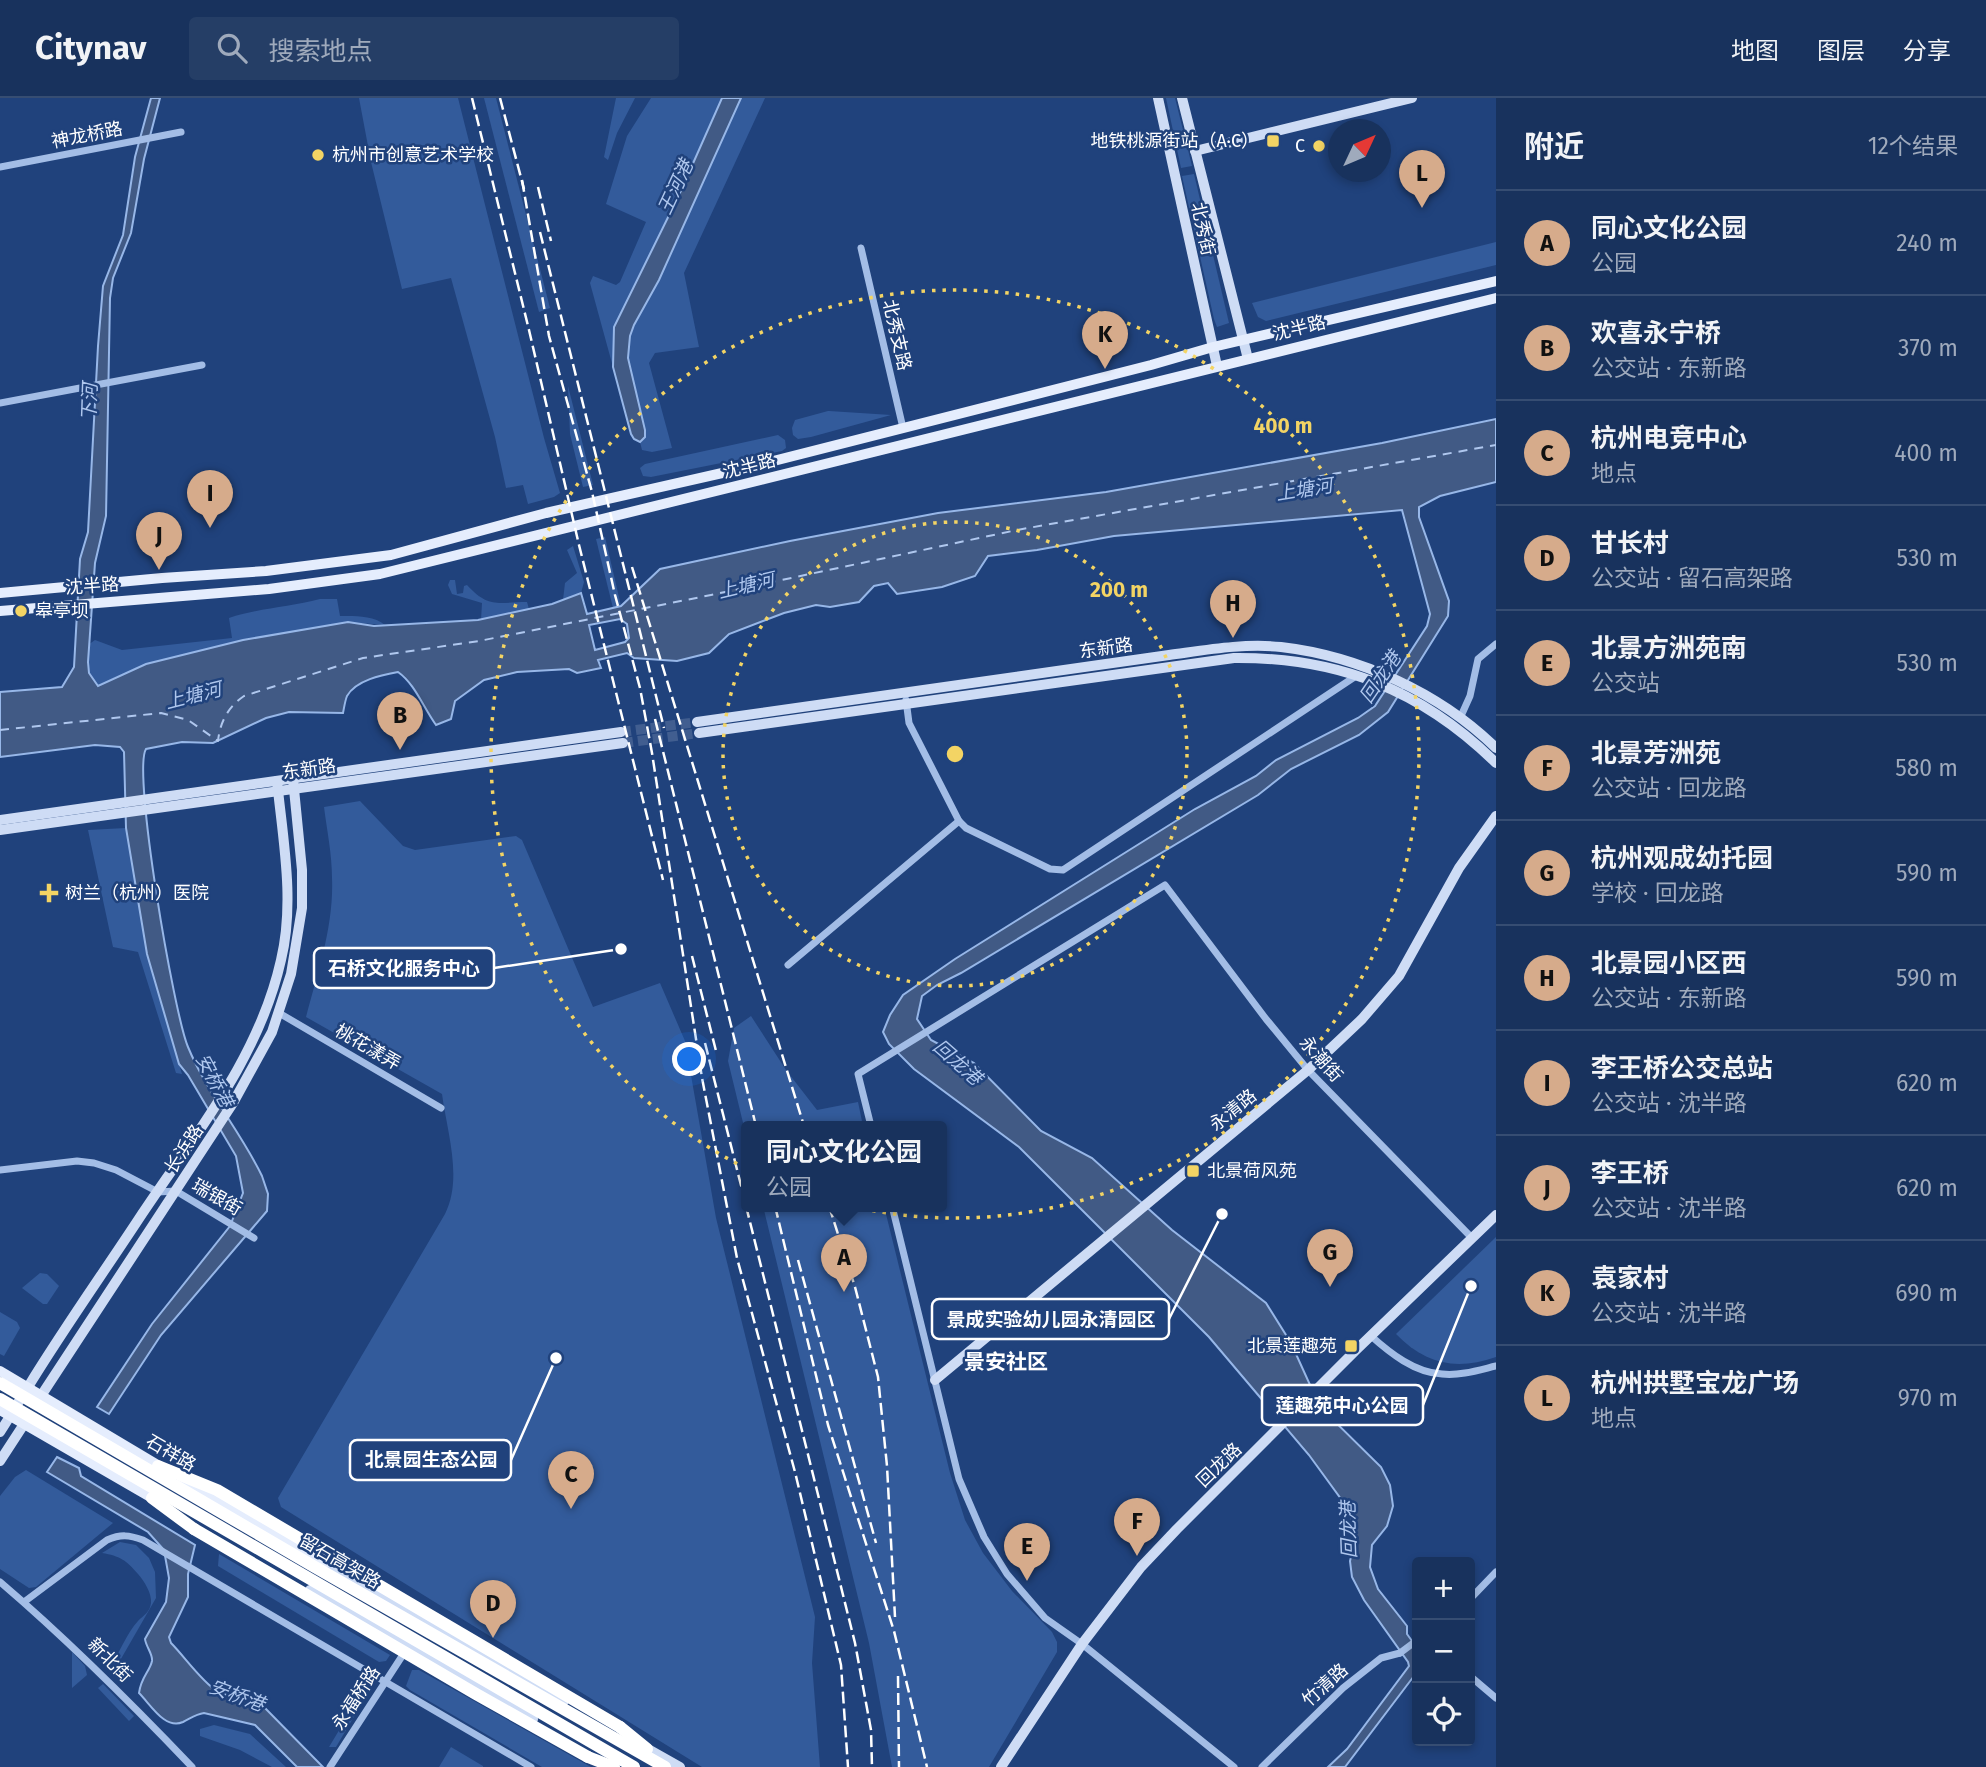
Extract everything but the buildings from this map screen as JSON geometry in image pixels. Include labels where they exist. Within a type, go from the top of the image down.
[{"type":"highway","name":"留石高架路","points":[[0,1383],[313,1566],[667,1767]]},
{"type":"highway","name":"留石高架路","points":[[0,1399],[634,1767]]},
{"type":"highway","points":[[158,1466],[217,1490],[620,1727],[667,1767]]},
{"type":"highway","points":[[152,1498],[194,1529],[476,1694],[588,1757],[614,1767]]},
{"type":"main road","name":"北秀街","points":[[1158,98],[1217,366]]},
{"type":"main road","name":"北秀街","points":[[1182,98],[1248,359]]},
{"type":"main road","points":[[1195,150],[1412,98]]},
{"type":"main road","name":"沈半路","points":[[0,593],[266,571],[391,555],[546,513],[762,464],[1141,368],[1213,347],[1496,281]]},
{"type":"main road","name":"沈半路","points":[[0,611],[270,589],[380,574],[1496,298]]},
{"type":"main road","name":"东新路","points":[[698,728],[1221,648],[1260,646],[1282,647],[1357,664],[1407,692],[1461,716],[1496,748]]},
{"type":"main road","name":"东新路","points":[[906,698],[1234,658],[1297,660],[1385,681]]},
{"type":"main road","name":"东新路","points":[[1407,692],[1454,725],[1496,763]]},
{"type":"main road","name":"东新路","points":[[0,820],[151,804],[622,738]]},
{"type":"main road","name":"长浜路","points":[[0,1461],[242,1087],[272,1031],[291,974],[302,908],[302,870],[293,783]]},
{"type":"main road","name":"长浜路","points":[[0,1432],[231,1082],[259,1030],[282,958],[287,917],[287,874],[278,785]]},
{"type":"main road","name":"东新路","points":[[0,830],[123,807]]},
{"type":"main road","name":"永清路","points":[[935,1380],[1308,1070],[1369,1012],[1399,976],[1459,868],[1496,816]]},
{"type":"main road","name":"回龙路","points":[[1001,1767],[1082,1644],[1112,1603],[1159,1548],[1371,1336],[1496,1216]]},
{"type":"main road","name":"石祥路","points":[[0,1371],[325,1563]]},
{"type":"main road","points":[[0,1410],[614,1767]]},
{"type":"main road","points":[[325,1563],[680,1767]]},
{"type":"street","name":"神龙桥路","points":[[0,167],[181,132]]},
{"type":"street","name":"北秀支路","points":[[861,248],[903,428]]},
{"type":"street","points":[[0,403],[202,365]]},
{"type":"street","points":[[1461,716],[1471,696],[1478,659],[1496,644]]},
{"type":"street","points":[[906,698],[909,723],[959,821],[966,828],[1050,869],[1063,870],[1356,676]]},
{"type":"street","points":[[788,965],[959,821]]},
{"type":"street","name":"永潮街","points":[[871,1121],[859,1074],[1165,884],[1266,1020],[1308,1070],[1472,1238]]},
{"type":"street","name":"桃花漾弄","points":[[279,1013],[441,1108]]},
{"type":"street","points":[[0,1170],[77,1161],[94,1163],[116,1170],[158,1192]]},
{"type":"street","name":"瑞银街","points":[[158,1192],[176,1191],[254,1238]]},
{"type":"street","points":[[893,1212],[959,1479],[984,1537],[1007,1574],[1045,1618],[1082,1644],[1234,1767]]},
{"type":"street","points":[[1371,1336],[1411,1365],[1441,1374],[1470,1372],[1496,1366]]},
{"type":"street","points":[[24,1602],[107,1540],[122,1535],[143,1540],[531,1767]]},
{"type":"street","points":[[1475,1594],[1496,1572]]},
{"type":"street","name":"新北街","points":[[0,1582],[98,1670],[192,1767]]},
{"type":"street","name":"竹清路","points":[[1262,1767],[1343,1688],[1381,1658],[1399,1653],[1412,1644]]},
{"type":"street","name":"永福桥路","points":[[330,1767],[408,1647]]},
{"type":"street","points":[[1475,1680],[1496,1698]]},
{"type":"shaded area","points":[[359,98],[458,98],[560,493],[554,497],[528,504],[523,485],[506,488],[495,437],[451,278],[402,289],[371,162]]},
{"type":"shaded area","points":[[484,98],[496,98],[550,308],[539,312]]},
{"type":"shaded area","points":[[616,98],[635,98],[617,133],[608,160],[604,157]]},
{"type":"shaded area","points":[[651,98],[722,98],[679,195],[614,327],[613,367],[590,283],[593,276],[616,285],[620,282],[646,222],[606,204],[627,136]]},
{"type":"shaded area","points":[[741,98],[765,98],[684,273],[699,347],[655,353],[649,363],[672,448],[652,452],[642,450],[640,442],[645,437],[645,430],[628,358],[630,336],[659,280]]},
{"type":"shaded area","points":[[1166,98],[1175,98],[1192,166],[1181,168]]},
{"type":"shaded area","points":[[1194,174],[1229,323],[1217,327],[1182,176]]},
{"type":"shaded area","points":[[1496,242],[1496,265],[1266,321],[1258,317],[1252,303]]},
{"type":"shaded area","points":[[568,386],[593,485],[583,487],[570,434]]},
{"type":"shaded area","points":[[828,411],[891,415],[811,437],[798,439],[793,435],[795,420]]},
{"type":"shaded area","points":[[778,435],[785,440],[786,448],[782,451],[651,477],[643,476],[640,468],[645,464]]},
{"type":"shaded area","points":[[605,537],[621,606],[613,608],[596,539]]},
{"type":"shaded area","points":[[573,546],[584,582],[581,593],[563,600],[565,583],[577,573],[567,550]]},
{"type":"shaded area","points":[[450,580],[455,580],[457,594],[463,593],[464,586],[467,585],[488,601],[527,602],[529,609],[481,620],[482,603],[452,594],[448,585]]},
{"type":"shaded area","points":[[320,599],[337,599],[340,616],[369,618],[385,625],[348,622],[243,640],[118,676],[98,686],[89,673],[88,645],[95,640],[122,650],[232,638],[229,618]]},
{"type":"shaded area","points":[[360,801],[403,846],[415,850],[516,836],[522,840],[593,1007],[660,983],[685,1041],[716,1218],[815,1617],[812,1663],[820,1767],[702,1767],[281,1507],[278,1498],[445,1214],[453,1185],[452,1155],[442,1094],[306,1017],[324,948],[332,896],[332,869],[324,807]]},
{"type":"shaded area","points":[[126,828],[147,954],[182,1074],[176,1073],[138,952],[113,947],[88,830]]},
{"type":"shaded area","points":[[751,1016],[786,1070],[817,1110],[858,1102],[862,1121],[743,1121],[728,1061],[734,1028]]},
{"type":"shaded area","points":[[764,1212],[885,1212],[950,1473],[965,1520],[983,1553],[1012,1591],[1052,1632],[1057,1642],[1057,1652],[989,1767],[892,1767],[869,1643]]},
{"type":"shaded area","points":[[1496,1237],[1496,1357],[1468,1364],[1442,1362],[1418,1352],[1396,1334]]},
{"type":"shaded area","points":[[40,1273],[47,1274],[59,1286],[47,1304],[43,1304],[22,1288]]},
{"type":"shaded area","points":[[0,1312],[17,1322],[20,1328],[4,1356],[0,1354]]},
{"type":"shaded area","points":[[26,1470],[113,1523],[36,1587],[29,1588],[0,1569],[0,1496],[15,1477]]},
{"type":"shaded area","points":[[120,1542],[136,1545],[149,1558],[155,1572],[156,1598],[114,1671],[110,1668],[123,1643],[148,1611],[151,1603],[147,1587],[134,1569],[118,1557],[102,1553]]},
{"type":"shaded area","points":[[219,1554],[390,1655],[386,1661],[379,1662],[218,1566]]},
{"type":"shaded area","points":[[72,1652],[85,1666],[87,1675],[72,1688]]},
{"type":"shaded area","points":[[412,1670],[419,1670],[591,1767],[542,1767],[410,1690],[406,1686]]},
{"type":"shaded area","points":[[103,1684],[134,1716],[129,1721],[98,1688]]},
{"type":"shaded area","points":[[367,1684],[368,1693],[336,1747],[329,1747]]},
{"type":"shaded area","points":[[214,1725],[250,1734],[286,1767],[272,1767],[240,1750],[200,1736],[200,1729]]},
{"type":"shaded area","points":[[451,1747],[483,1766],[483,1767],[439,1767]]},
{"type":"water","points":[[151,98],[160,98],[144,159],[131,233],[113,278],[110,298],[106,516],[95,563],[88,662],[89,673],[98,686],[146,664],[243,640],[348,622],[374,626],[478,620],[552,604],[581,593],[587,614],[621,606],[660,569],[790,541],[938,513],[1106,492],[1382,443],[1496,419],[1496,482],[1440,496],[1419,507],[1419,517],[1449,601],[1448,616],[1388,712],[1359,735],[1291,769],[1258,795],[937,985],[922,996],[917,1019],[931,1040],[974,1063],[1041,1131],[1092,1158],[1172,1230],[1266,1303],[1291,1343],[1320,1407],[1381,1467],[1390,1485],[1393,1506],[1387,1526],[1372,1545],[1370,1567],[1378,1589],[1407,1626],[1407,1634],[1412,1641],[1412,1679],[1345,1767],[1328,1767],[1347,1749],[1409,1666],[1364,1600],[1352,1577],[1350,1561],[1354,1545],[1354,1527],[1349,1510],[1309,1455],[1209,1337],[1019,1147],[914,1069],[889,1044],[883,1032],[903,995],[955,959],[1195,809],[1256,776],[1276,760],[1358,718],[1375,706],[1427,626],[1430,614],[1402,510],[1114,536],[988,556],[975,576],[942,587],[897,594],[888,583],[874,586],[859,602],[830,607],[816,605],[784,613],[729,634],[709,653],[677,661],[634,658],[627,653],[598,660],[601,668],[577,673],[569,669],[517,672],[484,680],[455,701],[451,719],[436,725],[414,689],[398,672],[370,679],[351,690],[343,713],[289,712],[266,718],[213,743],[182,742],[146,749],[143,767],[149,844],[182,1026],[196,1064],[254,1160],[268,1194],[267,1211],[161,1335],[109,1414],[97,1407],[152,1324],[230,1226],[243,1193],[236,1156],[179,1064],[147,954],[126,828],[124,752],[120,747],[95,745],[0,757],[0,692],[62,687],[74,667],[80,559],[88,532],[103,286],[123,235],[135,157]],"holes":[[[620,619],[627,624],[629,638],[625,642],[595,650],[589,625]]]},
{"type":"water","points":[[722,98],[741,98],[659,280],[630,336],[628,358],[645,430],[645,437],[640,442],[631,434],[613,367],[614,327],[679,195]]},
{"type":"water","points":[[57,1457],[79,1468],[81,1476],[195,1545],[188,1574],[188,1597],[169,1637],[171,1643],[211,1687],[228,1695],[252,1699],[263,1706],[323,1767],[297,1767],[255,1725],[204,1713],[183,1722],[170,1723],[139,1693],[152,1661],[145,1639],[166,1602],[169,1578],[164,1550],[148,1532],[47,1472]]},
{"type":"ferry route","points":[[0,730],[161,713],[188,720],[218,741],[226,716],[233,705],[244,696],[363,658],[479,641],[1017,530],[1496,445]]},
{"type":"tunnel","points":[[621,732],[697,722]]},
{"type":"tunnel","points":[[623,743],[699,733]]},
{"type":"railway","points":[[472,98],[579,545],[663,880]]},
{"type":"railway","points":[[500,98],[524,189]]},
{"type":"railway","points":[[522,180],[549,336],[592,492],[615,595],[640,688],[702,1078],[737,1258],[795,1472],[841,1665],[848,1767]]},
{"type":"railway","points":[[538,187],[551,241]]},
{"type":"railway","points":[[540,232],[664,728]]},
{"type":"railway","points":[[632,567],[802,1121]]},
{"type":"railway","points":[[655,719],[755,1121]]},
{"type":"railway","points":[[692,956],[716,1051]]},
{"type":"railway","points":[[705,1043],[741,1185]]},
{"type":"railway","points":[[747,1212],[855,1643],[871,1730],[872,1767]]},
{"type":"railway","points":[[776,1212],[828,1425],[894,1631],[927,1767]]},
{"type":"railway","points":[[831,1212],[855,1287],[878,1377],[887,1466],[895,1617]]},
{"type":"railway","points":[[798,1260],[876,1543]]},
{"type":"railway","points":[[898,1676],[899,1767]]},
{"type":"place","name":"地铁桃源街站（A·C）","points":[[1273,141]]},
{"type":"place","name":"C","points":[[1319,146]]},
{"type":"place","name":"杭州市创意艺术学校","points":[[318,155]]},
{"type":"place","name":"杭州拱墅宝龙广场","points":[[1422,208]]},
{"type":"place","name":"袁家村","points":[[1105,369]]},
{"type":"place","name":"李王桥公交总站","points":[[210,528]]},
{"type":"place","name":"李王桥","points":[[159,570]]},
{"type":"place","name":"皋亭坝","points":[[21,611]]},
{"type":"place","name":"北景园小区西","points":[[1233,638]]},
{"type":"place","name":"欢喜永宁桥","points":[[400,750]]},
{"type":"place","name":"树兰（杭州）医院","points":[[49,893]]},
{"type":"place","name":"石桥文化服务中心","points":[[621,949]]},
{"type":"place","name":"北景荷风苑","points":[[1193,1171]]},
{"type":"place","name":"景成实验幼儿园永清园区","points":[[1222,1214]]},
{"type":"place","name":"莲趣苑中心公园","points":[[1471,1286]]},
{"type":"place","name":"杭州观成幼托园","points":[[1330,1287]]},
{"type":"place","name":"同心文化公园","points":[[844,1292]]},
{"type":"place","name":"北景莲趣苑","points":[[1351,1346]]},
{"type":"place","name":"北景园生态公园","points":[[556,1358]]},
{"type":"place","name":"杭州电竞中心","points":[[571,1509]]},
{"type":"place","name":"北景芳洲苑","points":[[1137,1556]]},
{"type":"place","name":"北景方洲苑南","points":[[1027,1581]]},
{"type":"place","name":"甘长村","points":[[493,1638]]},
{"type":"district","name":"景安社区","points":[[1006,1362]]},
{"type":"water label","name":"王河港","points":[[675,187]]},
{"type":"water label","name":"下河","points":[[89,402]]},
{"type":"water label","name":"上塘河","points":[[1304,489]]},
{"type":"water label","name":"上塘河","points":[[746,585]]},
{"type":"water label","name":"回龙港","points":[[1380,677]]},
{"type":"water label","name":"上塘河","points":[[193,695]]},
{"type":"water label","name":"回龙港","points":[[958,1062]]},
{"type":"water label","name":"安桥港","points":[[215,1080]]},
{"type":"water label","name":"回龙港","points":[[1348,1530]]},
{"type":"water label","name":"安桥港","points":[[237,1695]]}]
